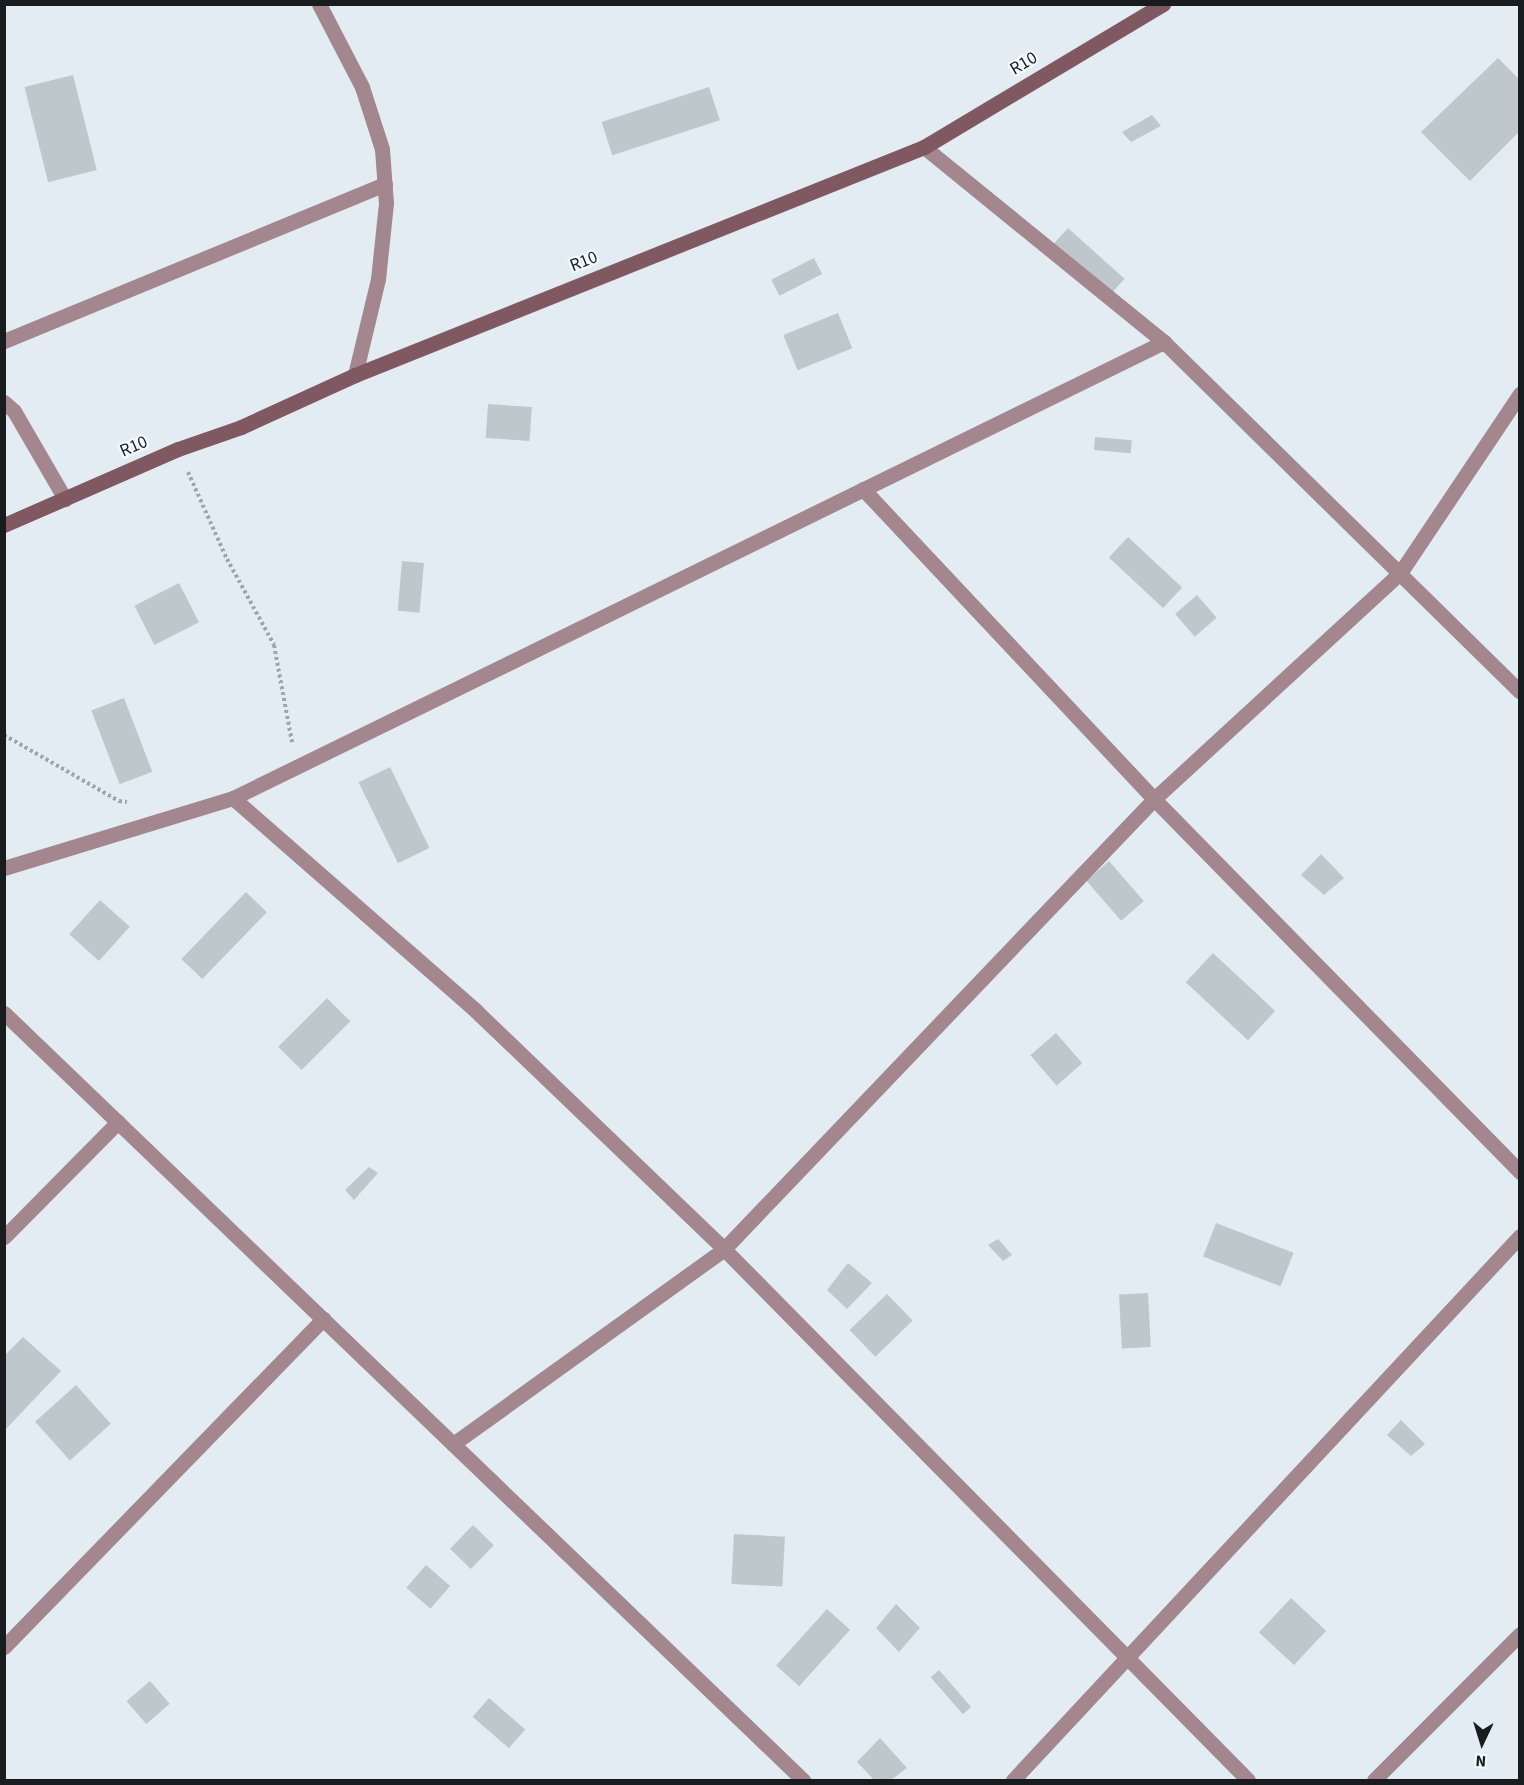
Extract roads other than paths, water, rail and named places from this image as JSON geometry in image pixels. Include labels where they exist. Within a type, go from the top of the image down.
[{"type":"main road","name":"R10","points":[[4,525],[178,449],[241,427],[355,375],[924,147],[1163,4]]},
{"type":"street","points":[[319,4],[362,87],[382,149],[386,203],[378,279],[355,375]]},
{"type":"street","points":[[924,147],[1164,342],[1520,692]]},
{"type":"street","points":[[4,341],[385,184]]},
{"type":"street","points":[[4,868],[232,798],[1164,342]]},
{"type":"street","points":[[453,1444],[724,1249],[1154,799],[1400,573],[1520,394]]},
{"type":"street","points":[[4,402],[14,411],[65,499]]},
{"type":"street","points":[[863,489],[1154,799],[1520,1172]]},
{"type":"street","points":[[232,798],[476,1011],[724,1249],[1248,1780]]},
{"type":"street","points":[[4,1013],[803,1780]]},
{"type":"street","points":[[4,1237],[118,1122]]},
{"type":"street","points":[[1013,1780],[1520,1236]]},
{"type":"street","points":[[4,1647],[323,1319]]},
{"type":"street","points":[[1374,1780],[1520,1634]]}]
